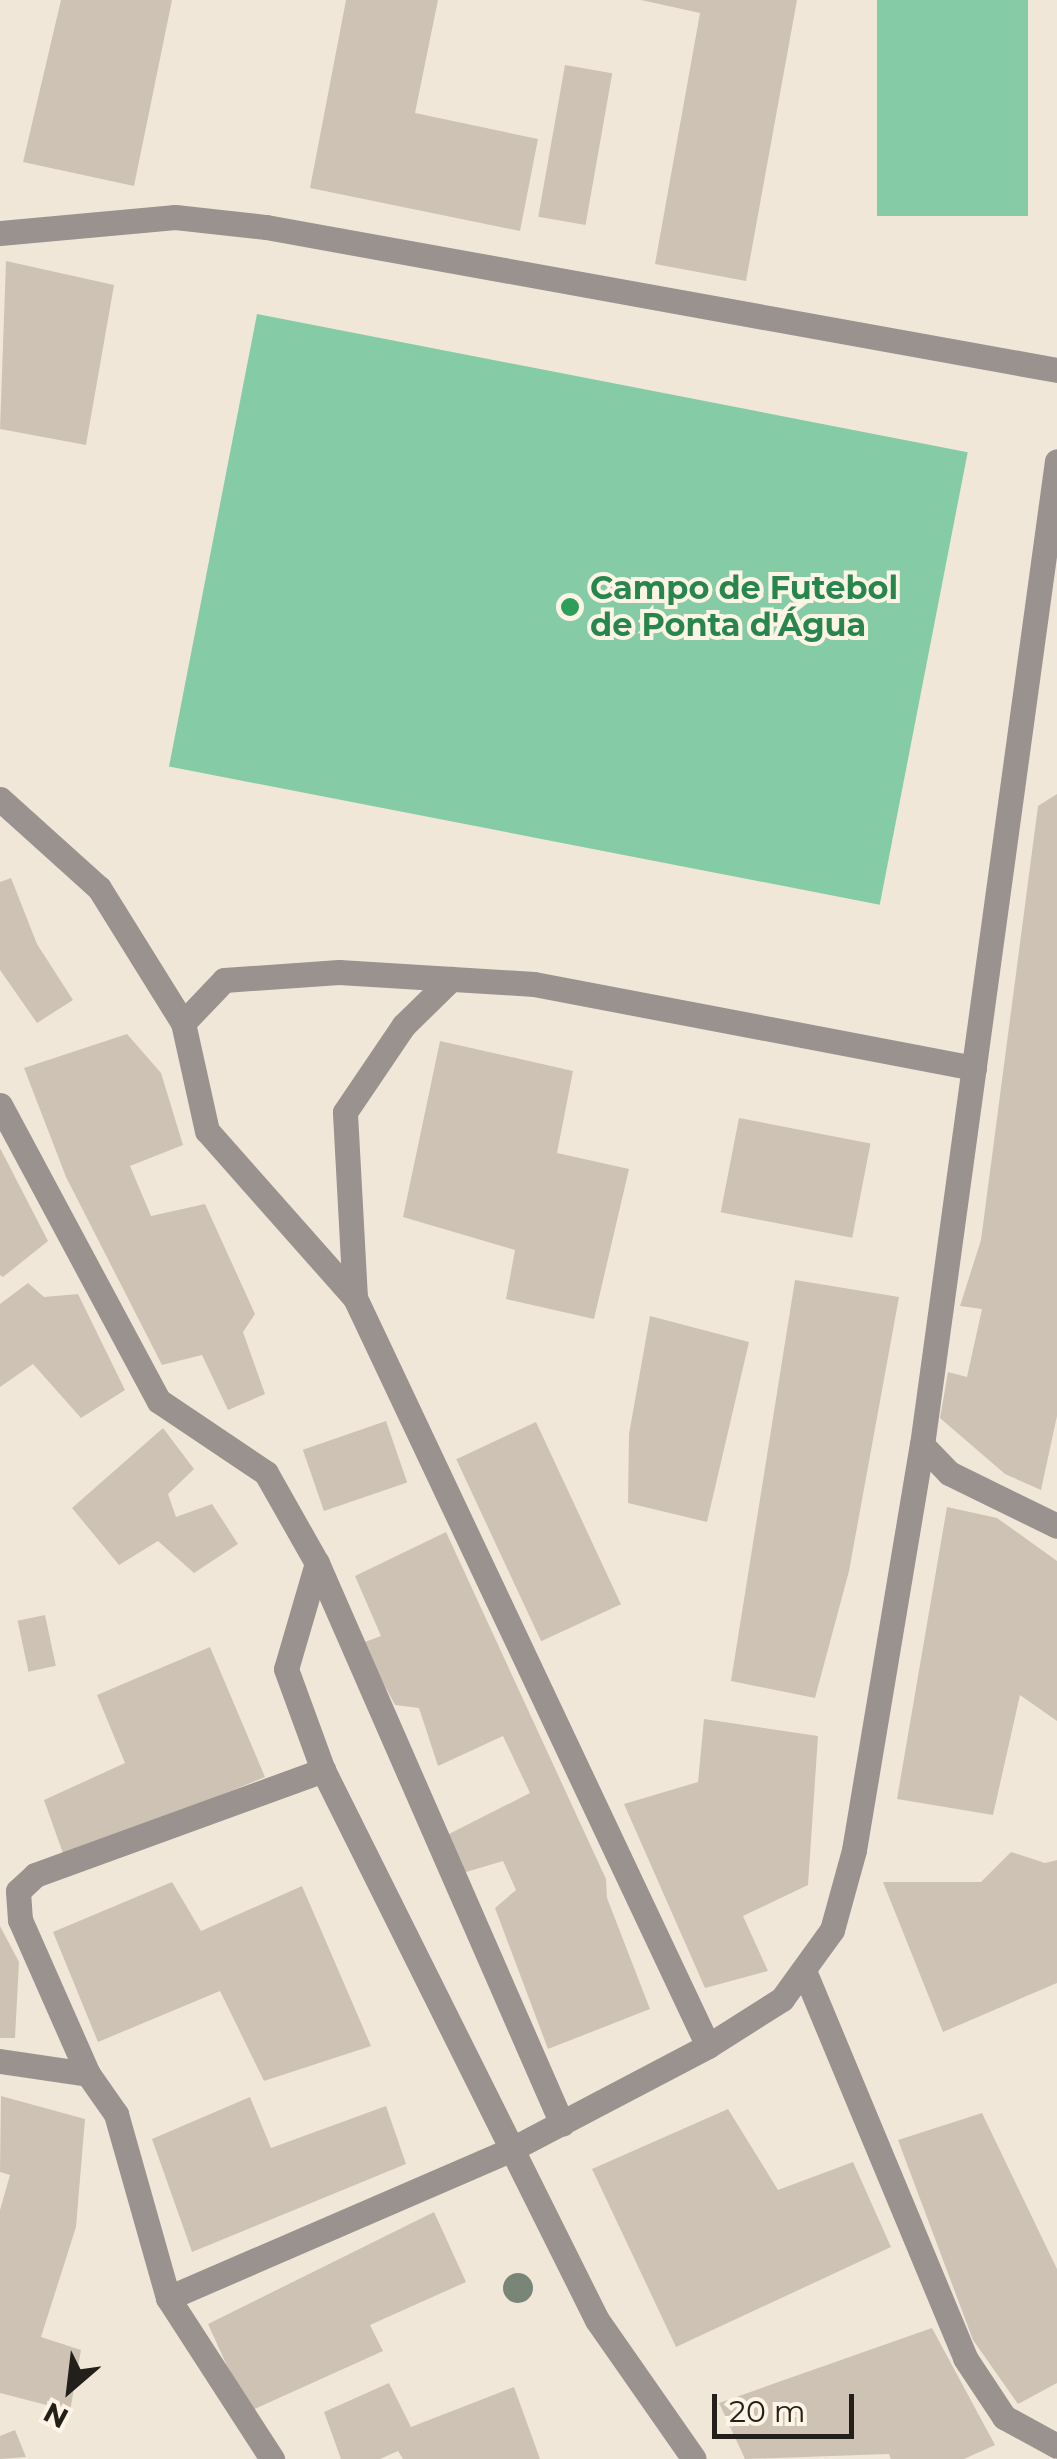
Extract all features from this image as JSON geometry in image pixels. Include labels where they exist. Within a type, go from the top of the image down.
[{"type":"street","points":[[0,233],[175,217],[266,227],[1057,370]]},
{"type":"street","points":[[168,2298],[510,2150],[708,2046],[782,2000],[805,1974],[832,1930],[854,1850],[922,1445],[1057,462]]},
{"type":"street","points":[[0,799],[99,888],[183,1023],[206,1131],[356,1298],[708,2046]]},
{"type":"street","points":[[183,1023],[224,980],[339,972],[534,984],[974,1068]]},
{"type":"street","points":[[356,1298],[345,1112],[404,1025],[451,979]]},
{"type":"street","points":[[0,1105],[160,1401],[266,1473],[317,1563],[562,2124]]},
{"type":"street","points":[[922,1445],[949,1473],[1057,1526]]},
{"type":"street","points":[[317,1563],[286,1670],[323,1770],[597,2320],[694,2459]]},
{"type":"street","points":[[272,2459],[168,2298],[116,2114],[88,2074],[20,1920],[18,1891],[35,1876],[323,1770]]},
{"type":"street","points":[[805,1974],[966,2358],[1004,2418],[1057,2446]]},
{"type":"street","points":[[0,2061],[88,2074]]},
{"type":"green space","points":[[877,0],[1028,0],[1028,216],[877,216]]},
{"type":"green space","name":"Campo de Futebol de Ponta d'Água","points":[[257,314],[968,452],[880,905],[169,767]]},
{"type":"building","points":[[61,0],[172,0],[134,186],[23,162]]},
{"type":"building","points":[[346,0],[438,0],[415,113],[538,139],[520,231],[310,188]]},
{"type":"building","points":[[641,0],[797,0],[746,281],[655,264],[700,13]]},
{"type":"building","points":[[565,65],[612,73],[586,225],[538,217]]},
{"type":"building","points":[[6,261],[114,285],[86,445],[0,429]]},
{"type":"building","points":[[1057,794],[1057,1416],[1041,1490],[1005,1474],[940,1418],[948,1372],[967,1377],[982,1309],[960,1306],[981,1240],[1038,806]]},
{"type":"building","points":[[11,878],[37,944],[73,1000],[37,1023],[0,970],[0,882]]},
{"type":"building","points":[[127,1034],[161,1073],[183,1145],[130,1166],[151,1216],[205,1204],[255,1314],[243,1332],[265,1394],[228,1410],[202,1355],[162,1365],[66,1177],[24,1068]]},
{"type":"building","points":[[440,1041],[573,1071],[557,1153],[629,1169],[594,1319],[506,1299],[515,1250],[403,1217]]},
{"type":"building","points":[[739,1118],[871,1144],[852,1238],[721,1212]]},
{"type":"building","points":[[0,1148],[48,1241],[3,1277],[0,1275]]},
{"type":"building","points":[[795,1280],[899,1297],[849,1571],[815,1698],[731,1681]]},
{"type":"building","points":[[28,1283],[44,1297],[78,1294],[125,1390],[81,1418],[33,1364],[0,1387],[0,1304]]},
{"type":"building","points":[[650,1316],[749,1342],[707,1522],[628,1503],[629,1434]]},
{"type":"building","points":[[386,1421],[407,1482],[324,1511],[303,1450]]},
{"type":"building","points":[[536,1422],[621,1604],[541,1641],[456,1459]]},
{"type":"building","points":[[163,1428],[194,1469],[168,1494],[176,1517],[212,1504],[238,1544],[194,1573],[158,1541],[119,1565],[72,1508]]},
{"type":"building","points":[[947,1507],[997,1518],[1057,1561],[1057,1721],[1020,1695],[993,1815],[897,1799]]},
{"type":"building","points":[[446,1532],[606,1879],[607,1898],[650,2009],[548,2049],[495,1908],[516,1890],[503,1861],[456,1875],[447,1835],[530,1793],[503,1736],[438,1766],[419,1708],[395,1705],[362,1643],[381,1636],[355,1576]]},
{"type":"building","points":[[45,1615],[56,1666],[28,1672],[18,1621]]},
{"type":"building","points":[[210,1647],[265,1777],[65,1859],[44,1800],[125,1763],[97,1695]]},
{"type":"building","points":[[704,1719],[818,1736],[808,1885],[743,1916],[768,1971],[705,1988],[624,1804],[698,1782]]},
{"type":"building","points":[[1011,1852],[1045,1863],[1057,1860],[1057,1983],[943,2032],[883,1882],[981,1882]]},
{"type":"building","points":[[172,1882],[201,1931],[302,1886],[371,2046],[264,2081],[220,1991],[98,2042],[53,1932]]},
{"type":"building","points":[[0,1926],[19,1962],[15,2038],[0,2038]]},
{"type":"building","points":[[1,2096],[85,2119],[76,2227],[41,2337],[81,2350],[70,2411],[0,2393],[0,2210],[10,2175],[0,2172]]},
{"type":"building","points":[[250,2097],[271,2148],[386,2106],[406,2164],[192,2252],[152,2139]]},
{"type":"building","points":[[728,2109],[778,2190],[853,2162],[891,2247],[676,2347],[592,2169]]},
{"type":"building","points":[[982,2113],[1057,2269],[1057,2383],[1018,2404],[973,2340],[898,2140]]},
{"type":"building","points":[[434,2212],[466,2282],[370,2325],[383,2351],[248,2412],[208,2324]]},
{"type":"building","points":[[932,2328],[995,2445],[964,2459],[891,2459],[889,2454],[745,2459],[719,2403]]},
{"type":"building","points":[[389,2383],[411,2427],[514,2387],[540,2459],[403,2459],[398,2451],[380,2459],[341,2459],[324,2412]]},
{"type":"building","points":[[15,2430],[26,2457],[0,2459],[0,2436]]},
{"type":"place","name":"Campo de Futebol de Ponta d'Água","points":[[570,607]]}]
